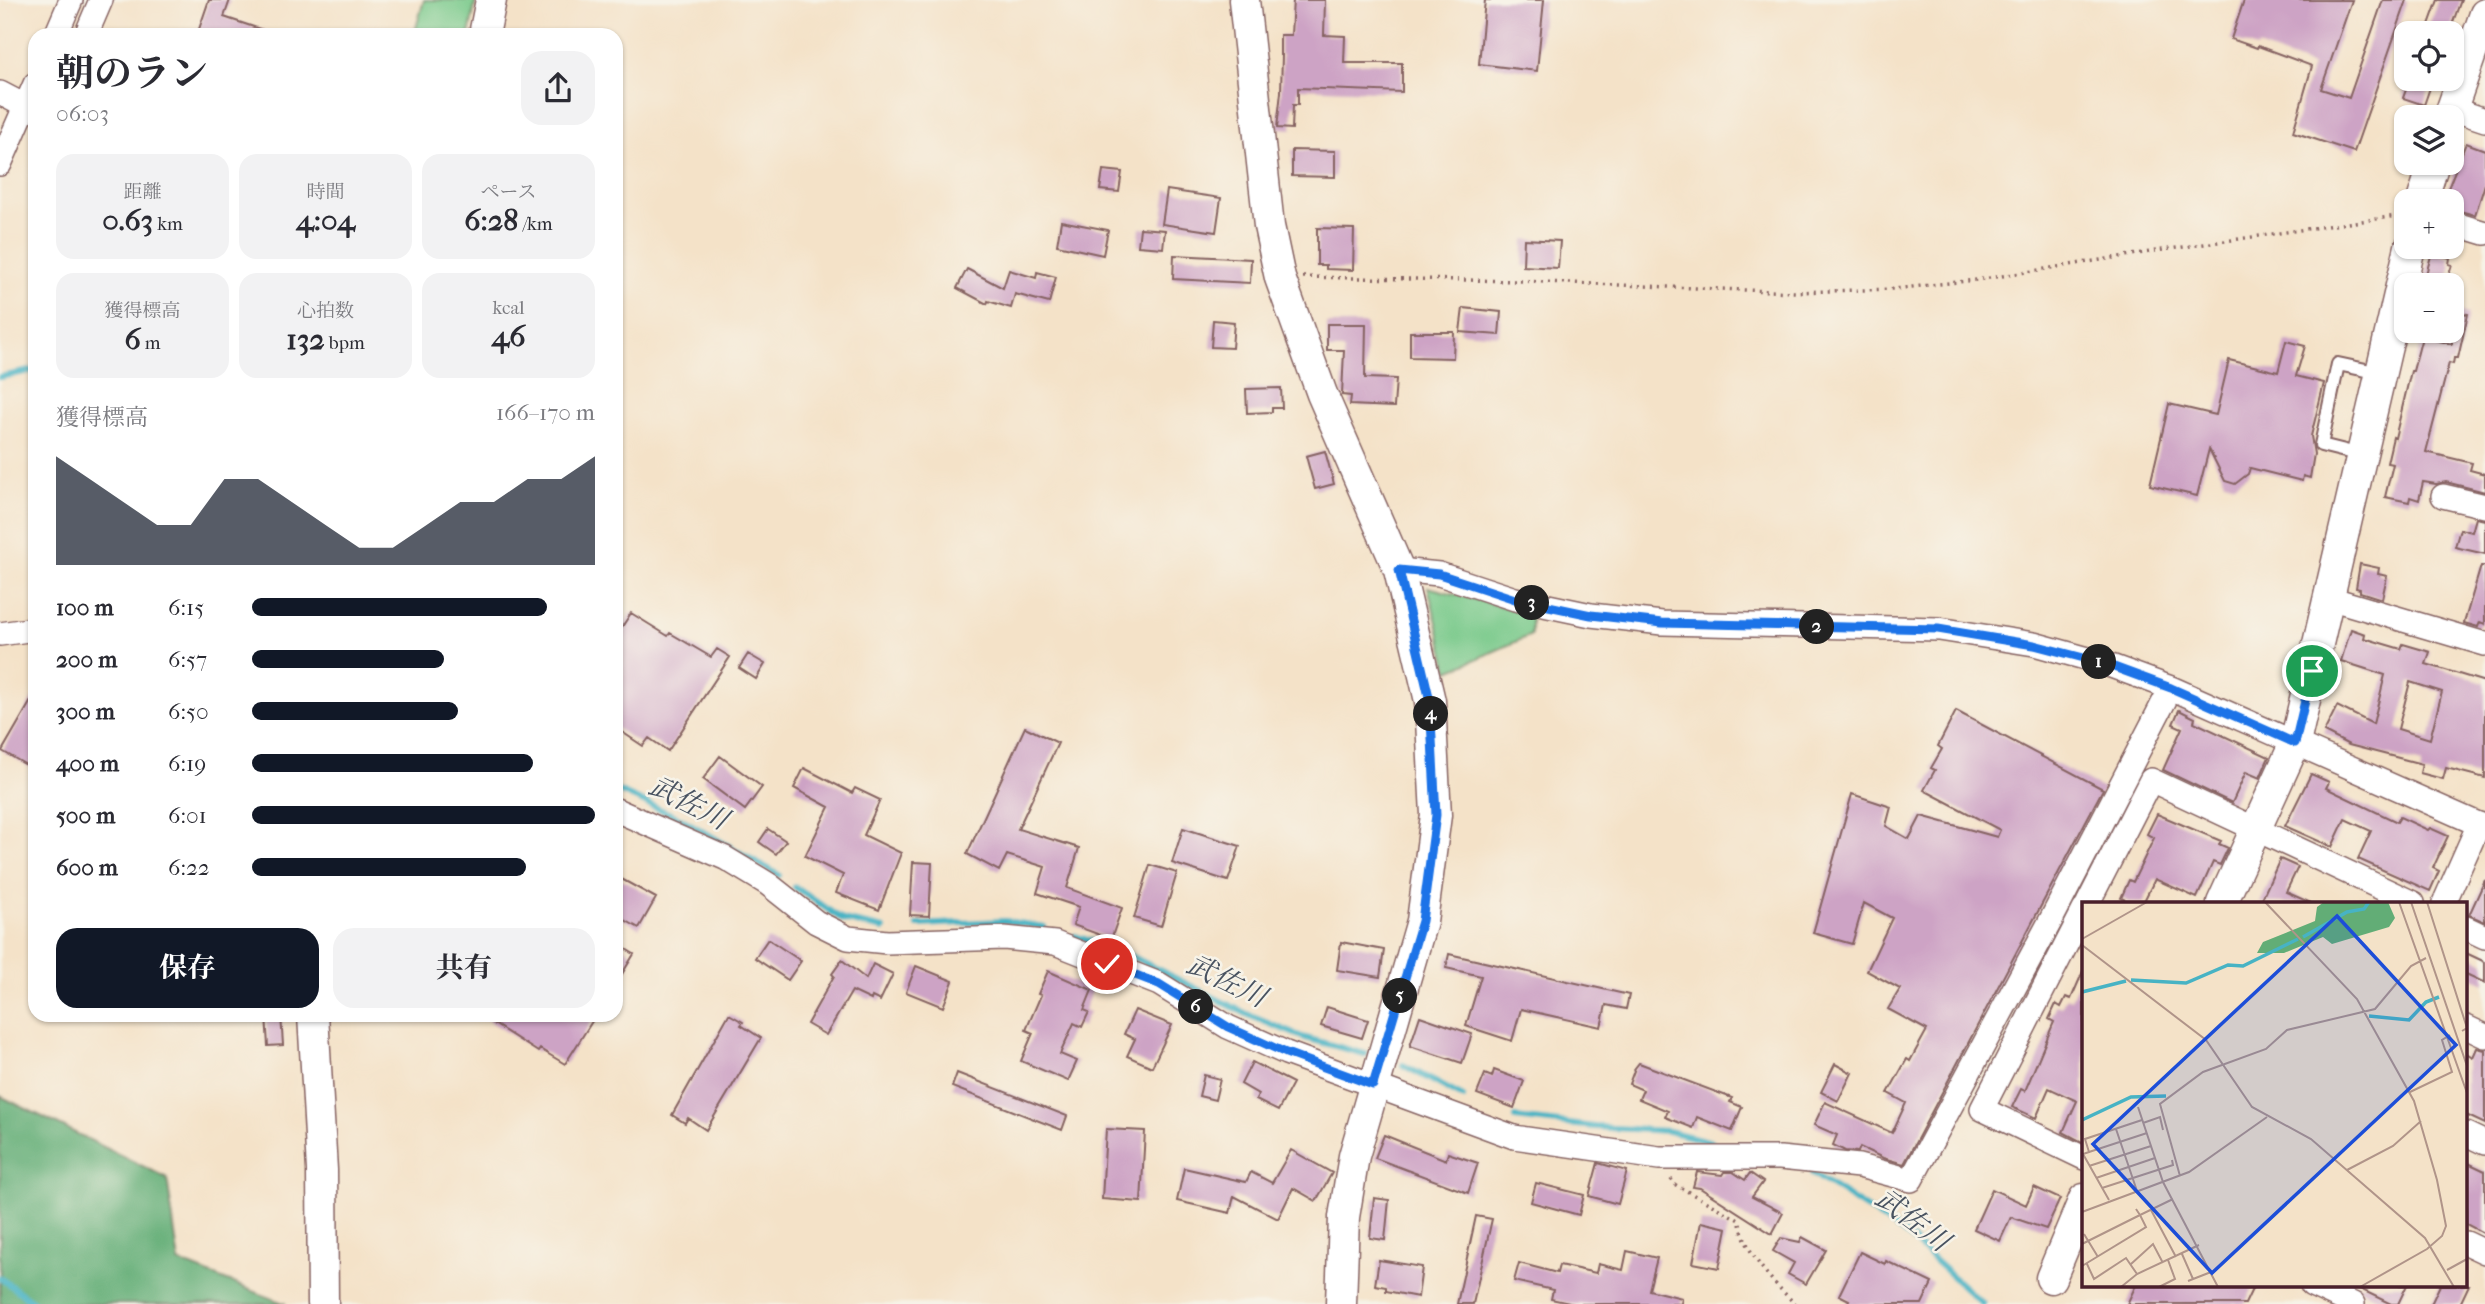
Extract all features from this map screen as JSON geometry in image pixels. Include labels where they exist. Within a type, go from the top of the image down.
[{"type":"street","points":[[59,28],[71,0]]},
{"type":"street","points":[[89,28],[101,0]]},
{"type":"street","points":[[485,28],[491,0]]},
{"type":"street","points":[[1244,0],[1267,214],[1280,278],[1322,394],[1399,570],[1430,701],[1436,815],[1422,921],[1354,1156],[1344,1217],[1341,1304]]},
{"type":"street","points":[[2454,105],[2485,14]]},
{"type":"street","points":[[0,93],[28,106]]},
{"type":"street","points":[[0,164],[28,111]]},
{"type":"street","points":[[2464,116],[2485,121]]},
{"type":"street","points":[[2464,227],[2485,233]]},
{"type":"street","points":[[2222,902],[2295,743],[2407,259]]},
{"type":"street","points":[[2443,496],[2485,506]]},
{"type":"street","points":[[1399,570],[1439,574],[1515,599],[1591,615],[1662,623],[1938,629],[2034,645],[2103,663],[2171,688],[2482,826],[2444,902]]},
{"type":"street","points":[[2329,598],[2485,644]]},
{"type":"street","points":[[0,634],[28,630]]},
{"type":"street","points":[[623,813],[725,858],[768,884],[816,922],[848,938],[887,942],[1004,938],[1055,943],[1159,984],[1228,1027],[1286,1053],[1514,1137],[1659,1158],[1780,1158],[1859,1166],[1912,1180],[2171,688]]},
{"type":"street","points":[[2089,902],[2151,780],[2411,902]]},
{"type":"street","points":[[2082,914],[1982,1109],[2082,1157]]},
{"type":"street","points":[[2468,929],[2485,937]]},
{"type":"street","points":[[313,1022],[322,1170],[323,1304]]},
{"type":"street","points":[[2468,1028],[2485,1036]]},
{"type":"street","points":[[2468,1135],[2485,1143]]},
{"type":"street","points":[[2051,1278],[2082,1204]]},
{"type":"street","points":[[2468,1244],[2485,1252]]},
{"type":"street","points":[[2314,1286],[2353,1304]]},
{"type":"lane","points":[[2362,455],[2320,445],[2338,365],[2380,373]]},
{"type":"path","points":[[1280,278],[1318,276],[1796,292],[1894,289],[1978,280],[2394,217]]},
{"type":"path","points":[[1659,1158],[1674,1184],[1739,1220],[1743,1238],[1759,1267],[1796,1304]]},
{"type":"green space","points":[[424,0],[476,0],[470,28],[416,28]]},
{"type":"green space","points":[[1428,587],[1531,614],[1531,635],[1449,671]]},
{"type":"green space","points":[[0,1096],[167,1178],[179,1262],[286,1304],[0,1304]]},
{"type":"building","points":[[209,0],[230,0],[224,17],[257,28],[199,28]]},
{"type":"building","points":[[1293,0],[1325,0],[1324,35],[1345,36],[1344,63],[1402,63],[1402,92],[1298,88],[1298,105],[1293,105],[1292,129],[1277,128],[1281,92],[1280,35],[1291,35]]},
{"type":"building","points":[[1485,0],[1544,0],[1537,71],[1479,64]]},
{"type":"building","points":[[2244,0],[2352,0],[2321,89],[2349,98],[2383,0],[2407,0],[2400,21],[2394,21],[2394,37],[2354,152],[2293,132],[2312,66],[2231,39]]},
{"type":"building","points":[[2438,0],[2461,0],[2453,21],[2430,21]]},
{"type":"building","points":[[2406,91],[2429,91],[2424,105],[2403,98]]},
{"type":"building","points":[[2466,143],[2485,150],[2485,184],[2475,215],[2464,212],[2464,189],[2448,189],[2453,175],[2464,175]]},
{"type":"building","points":[[1292,150],[1335,151],[1335,177],[1292,176]]},
{"type":"building","points":[[1103,170],[1122,172],[1119,192],[1100,190]]},
{"type":"building","points":[[1167,190],[1221,198],[1216,232],[1162,224]]},
{"type":"building","points":[[1061,221],[1108,230],[1103,255],[1057,245]]},
{"type":"building","points":[[1140,228],[1165,230],[1163,248],[1138,246]]},
{"type":"building","points":[[1317,228],[1354,229],[1353,270],[1326,269],[1326,265],[1317,265]]},
{"type":"building","points":[[1524,239],[1560,241],[1558,268],[1523,266]]},
{"type":"building","points":[[1174,255],[1251,259],[1250,283],[1173,279]]},
{"type":"building","points":[[2430,259],[2450,259],[2449,264],[2452,265],[2449,273],[2426,273]]},
{"type":"building","points":[[967,269],[1003,288],[1009,270],[1036,278],[1037,272],[1056,277],[1049,303],[1015,294],[1011,308],[988,301],[987,304],[957,288]]},
{"type":"building","points":[[1463,308],[1501,312],[1499,335],[1460,332]]},
{"type":"building","points":[[2464,313],[2468,314],[2464,332]]},
{"type":"building","points":[[1213,320],[1234,322],[1232,348],[1211,347]]},
{"type":"building","points":[[1327,324],[1366,324],[1365,378],[1396,379],[1394,407],[1350,405],[1351,396],[1342,395],[1344,350],[1327,350]]},
{"type":"building","points":[[1410,332],[1454,332],[1453,358],[1410,357]]},
{"type":"building","points":[[2286,341],[2305,346],[2296,376],[2324,383],[2311,436],[2314,454],[2310,478],[2303,476],[2302,481],[2250,468],[2248,474],[2235,484],[2225,481],[2209,449],[2197,496],[2150,485],[2169,404],[2216,415],[2229,360],[2278,372]]},
{"type":"building","points":[[2420,343],[2461,343],[2458,358],[2454,358],[2453,364],[2449,363],[2426,452],[2472,463],[2470,470],[2485,474],[2485,492],[2446,482],[2423,482],[2419,500],[2410,497],[2409,502],[2385,497],[2393,464],[2387,463]]},
{"type":"building","points":[[1281,388],[1282,408],[1272,408],[1272,412],[1247,413],[1246,389]]},
{"type":"building","points":[[1325,451],[1334,484],[1315,489],[1306,456]]},
{"type":"building","points":[[2476,518],[2485,520],[2485,554],[2455,547],[2460,529],[2472,532]]},
{"type":"building","points":[[2360,564],[2379,568],[2378,574],[2387,576],[2382,599],[2360,592],[2360,589],[2356,588]]},
{"type":"building","points":[[2481,566],[2485,566],[2485,624],[2480,622],[2478,627],[2464,623]]},
{"type":"building","points":[[631,613],[668,636],[670,633],[711,657],[717,649],[730,657],[668,751],[649,738],[643,746],[623,733],[623,625]]},
{"type":"building","points":[[2351,629],[2365,634],[2364,638],[2401,649],[2403,644],[2430,652],[2426,664],[2485,682],[2485,778],[2446,768],[2443,779],[2420,773],[2422,764],[2349,745],[2324,732],[2337,706],[2373,724],[2385,675],[2341,661]],"holes":[[[2410,682],[2442,692],[2430,739],[2398,729]]]},
{"type":"building","points":[[748,654],[765,664],[756,679],[739,668]]},
{"type":"building","points":[[28,706],[28,766],[2,751]]},
{"type":"building","points":[[2179,710],[2195,718],[2194,722],[2269,757],[2260,778],[2246,772],[2232,803],[2163,770],[2182,728],[2173,724]]},
{"type":"building","points":[[1956,711],[2103,789],[1904,1164],[1860,1147],[1858,1152],[1845,1151],[1833,1145],[1837,1135],[1814,1125],[1825,1102],[1892,1133],[1906,1103],[1888,1093],[1927,1030],[1888,1009],[1900,989],[1867,971],[1892,918],[1864,903],[1852,944],[1813,933],[1852,794],[1891,807],[1886,826],[1909,839],[1921,816],[1997,837],[2000,830],[1924,790],[1935,770],[1931,768],[1942,749],[1938,746]]},
{"type":"building","points":[[1025,727],[1058,743],[1018,829],[1079,848],[1067,888],[1122,908],[1111,939],[1073,925],[1079,907],[1037,893],[1045,867],[1007,855],[999,871],[967,854]]},
{"type":"building","points":[[720,756],[762,787],[745,810],[703,779]]},
{"type":"building","points":[[804,768],[852,793],[855,788],[880,800],[864,835],[901,853],[879,910],[836,893],[843,875],[805,856],[829,807],[794,788]]},
{"type":"building","points":[[2311,774],[2329,782],[2326,788],[2397,822],[2400,817],[2448,836],[2433,868],[2439,871],[2430,891],[2358,859],[2371,831],[2345,819],[2332,847],[2285,826]]},
{"type":"building","points":[[2157,814],[2221,841],[2219,844],[2228,848],[2220,865],[2213,862],[2197,898],[2155,879],[2144,902],[2130,902],[2121,898],[2129,880],[2133,882],[2154,838],[2147,834]]},
{"type":"building","points":[[1183,828],[1240,846],[1228,881],[1172,863]]},
{"type":"building","points":[[768,829],[786,841],[776,854],[759,842]]},
{"type":"building","points":[[2280,859],[2298,867],[2286,892],[2309,902],[2260,902]]},
{"type":"building","points":[[913,862],[932,863],[929,916],[910,915]]},
{"type":"building","points":[[1150,865],[1177,873],[1161,926],[1134,918]]},
{"type":"building","points":[[623,880],[656,898],[639,928],[623,919]]},
{"type":"building","points":[[2485,880],[2485,922],[2469,915]]},
{"type":"building","points":[[768,939],[801,961],[788,980],[755,958]]},
{"type":"building","points":[[1341,942],[1384,950],[1380,977],[1337,970]]},
{"type":"building","points":[[623,947],[634,954],[623,972]]},
{"type":"building","points":[[1449,954],[1629,995],[1626,1009],[1606,1005],[1601,1027],[1521,1009],[1512,1041],[1466,1026],[1481,976],[1446,968]]},
{"type":"building","points":[[2468,954],[2485,962],[2485,983],[2468,975]]},
{"type":"building","points":[[842,960],[866,979],[873,964],[893,974],[880,1001],[852,991],[826,1035],[807,1024]]},
{"type":"building","points":[[916,966],[953,981],[943,1007],[906,992]]},
{"type":"building","points":[[1048,971],[1092,990],[1084,1010],[1089,1012],[1082,1027],[1074,1023],[1060,1054],[1077,1061],[1068,1081],[1021,1061],[1033,1033],[1026,1030]]},
{"type":"building","points":[[2082,974],[2082,1142],[2063,1132],[2077,1101],[2049,1088],[2036,1118],[2012,1107],[2021,1089],[2025,1091],[2054,1022],[2049,1019],[2056,1004],[2061,1007],[2066,997],[2071,999]]},
{"type":"building","points":[[1327,1007],[1368,1020],[1362,1038],[1321,1026]]},
{"type":"building","points":[[1135,1010],[1172,1025],[1152,1067],[1127,1056],[1135,1039],[1124,1034]]},
{"type":"building","points":[[729,1014],[761,1038],[706,1130],[688,1118],[685,1123],[672,1115]]},
{"type":"building","points":[[1420,1016],[1472,1034],[1462,1063],[1410,1046]]},
{"type":"building","points":[[266,1022],[281,1022],[283,1045],[268,1046]]},
{"type":"building","points":[[491,1022],[592,1022],[565,1064],[540,1049],[538,1052]]},
{"type":"building","points":[[2477,1048],[2485,1050],[2485,1124],[2468,1116],[2468,1054],[2473,1057]]},
{"type":"building","points":[[1252,1062],[1293,1083],[1278,1111],[1256,1100],[1258,1094],[1241,1084]]},
{"type":"building","points":[[1639,1063],[1732,1098],[1730,1102],[1742,1107],[1732,1131],[1697,1117],[1693,1128],[1665,1117],[1668,1111],[1639,1099],[1643,1090],[1629,1084]]},
{"type":"building","points":[[1835,1064],[1852,1073],[1838,1101],[1821,1092]]},
{"type":"building","points":[[1494,1070],[1524,1081],[1514,1108],[1477,1094],[1485,1074],[1492,1077]]},
{"type":"building","points":[[957,1073],[1067,1116],[1062,1130],[952,1087]]},
{"type":"building","points":[[1204,1075],[1220,1079],[1215,1100],[1199,1096]]},
{"type":"building","points":[[1106,1129],[1145,1131],[1141,1202],[1102,1199]]},
{"type":"building","points":[[1384,1135],[1446,1160],[1448,1153],[1478,1163],[1468,1193],[1375,1158]]},
{"type":"building","points":[[1291,1150],[1332,1173],[1316,1201],[1293,1188],[1278,1219],[1234,1196],[1230,1213],[1177,1201],[1184,1168],[1246,1182],[1251,1172],[1272,1183]]},
{"type":"building","points":[[1598,1163],[1627,1171],[1618,1204],[1589,1196]]},
{"type":"building","points":[[2468,1163],[2485,1171],[2485,1234],[2468,1225]]},
{"type":"building","points":[[1697,1172],[1722,1175],[1724,1172],[1733,1172],[1745,1180],[1750,1173],[1763,1182],[1752,1197],[1783,1213],[1772,1234],[1700,1188],[1693,1187]]},
{"type":"building","points":[[1536,1183],[1584,1195],[1579,1215],[1531,1202]]},
{"type":"building","points":[[2034,1187],[2060,1199],[2046,1229],[2011,1217],[2000,1241],[1974,1229],[1992,1189],[2026,1205]]},
{"type":"building","points":[[1374,1198],[1389,1200],[1385,1240],[1370,1238]]},
{"type":"building","points":[[1476,1216],[1492,1219],[1473,1304],[1457,1304]]},
{"type":"building","points":[[1701,1222],[1727,1228],[1719,1268],[1693,1263]]},
{"type":"building","points":[[1802,1237],[1826,1250],[1806,1284],[1788,1274],[1794,1263],[1773,1251],[1781,1238],[1800,1242]]},
{"type":"building","points":[[1627,1251],[1657,1258],[1649,1290],[1682,1298],[1681,1304],[1574,1304],[1551,1299],[1553,1290],[1514,1281],[1519,1263],[1557,1273],[1559,1265],[1596,1273],[1598,1264],[1623,1270]]},
{"type":"building","points":[[1860,1252],[1932,1283],[1922,1304],[1847,1304],[1849,1300],[1839,1295]]},
{"type":"building","points":[[1379,1260],[1422,1267],[1418,1297],[1386,1291],[1386,1287],[1375,1285]]},
{"type":"building","points":[[2469,1285],[2460,1304],[2431,1304],[2440,1286]]},
{"type":"building","points":[[2136,1286],[2254,1286],[2245,1304],[2127,1304]]},
{"type":"building","points":[[2354,1286],[2407,1286],[2398,1304],[2391,1304]]},
{"type":"waterway","name":"武佐川","points":[[0,377],[28,371]]},
{"type":"waterway","name":"武佐川","points":[[623,793],[682,819],[779,875]]},
{"type":"waterway","name":"武佐川","points":[[795,887],[843,920],[884,929]]},
{"type":"waterway","name":"武佐川","points":[[918,925],[1005,921],[1044,927]]},
{"type":"waterway","name":"武佐川","points":[[1075,936],[1119,950],[1253,1017],[1302,1037],[1365,1054]]},
{"type":"waterway","name":"武佐川","points":[[1403,1065],[1463,1097]]},
{"type":"waterway","name":"武佐川","points":[[1515,1118],[1595,1127],[1668,1131],[1712,1142]]},
{"type":"waterway","name":"武佐川","points":[[1812,1173],[1904,1233],[1983,1304]]},
{"type":"waterway","points":[[0,1278],[36,1304]]},
{"type":"route","points":[[1107,964],[1159,984],[1228,1027],[1286,1053],[1373,1085],[1422,921],[1436,815],[1430,701],[1399,570],[1439,574],[1515,599],[1591,615],[1662,623],[1938,629],[1989,636],[2103,663],[2171,688],[2295,743],[2312,671]]}]
